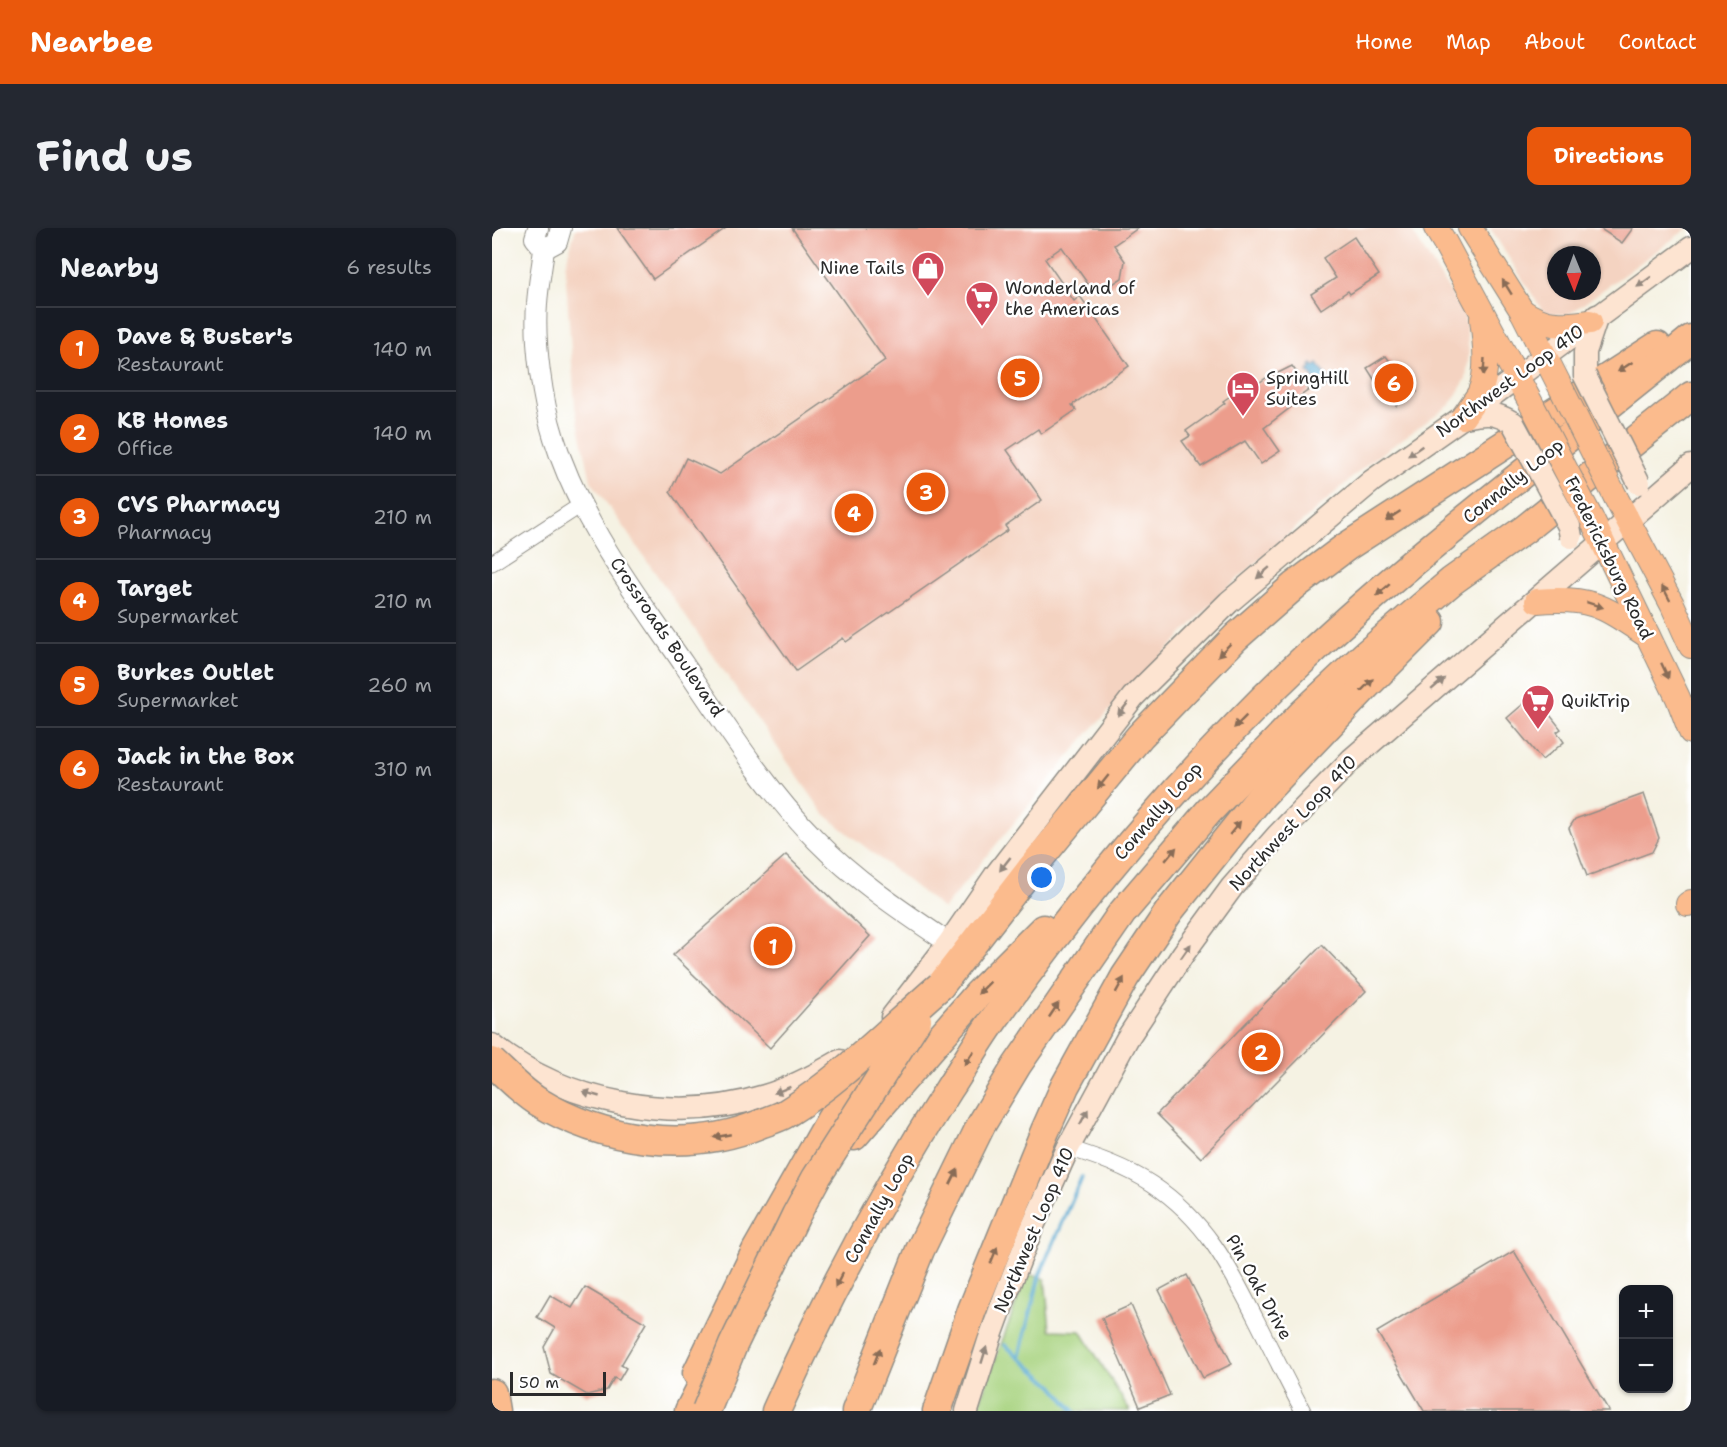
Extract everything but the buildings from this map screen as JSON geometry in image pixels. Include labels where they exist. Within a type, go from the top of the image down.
[{"type":"highway","points":[[706,1411],[742,1327],[816,1178],[905,1038],[940,986],[1030,870],[1140,736],[1236,637],[1294,586],[1346,547],[1691,323]]},
{"type":"highway","name":"Connally Loop","points":[[776,1411],[862,1235],[906,1157],[998,1013],[1116,859],[1192,771],[1306,657],[1427,551],[1691,339]]},
{"type":"highway","name":"Connally Loop","points":[[856,1411],[920,1250],[981,1125],[1017,1065],[1122,914],[1195,825],[1303,713],[1364,657],[1452,581],[1525,529],[1691,396]]},
{"type":"highway","points":[[937,1411],[972,1310],[1045,1131],[1065,1086],[1125,977],[1170,910],[1262,795],[1366,686],[1525,529]]},
{"type":"highway","points":[[688,1411],[777,1244],[824,1173],[868,1119],[978,994],[1116,859]]},
{"type":"highway","points":[[679,1411],[756,1251],[831,1119],[949,944]]},
{"type":"highway","points":[[492,1062],[536,1100],[584,1124],[624,1136],[666,1140],[704,1139],[741,1132],[784,1115],[836,1078],[940,986]]},
{"type":"highway","points":[[924,1411],[972,1310]]},
{"type":"highway","points":[[492,1393],[495,1411]]},
{"type":"main road","name":"Fredericksburg Road","points":[[1436,228],[1604,542],[1691,732]]},
{"type":"main road","name":"Fredericksburg Road","points":[[1470,228],[1522,311],[1546,356],[1691,646]]},
{"type":"main road","name":"Northwest Loop 410","points":[[492,1046],[533,1072],[567,1087],[628,1104],[661,1108],[732,1105],[766,1096],[809,1080],[850,1056],[889,1020],[949,944],[995,876],[1133,697],[1229,602],[1372,481],[1463,417],[1691,248]]},
{"type":"main road","points":[[1463,417],[1479,394],[1483,381],[1484,338],[1481,311]]},
{"type":"main road","points":[[1522,311],[1539,322],[1550,325],[1594,319],[1585,352],[1585,376],[1639,483],[1647,488],[1655,488],[1672,482]]},
{"type":"main road","points":[[1463,417],[1499,414],[1513,423],[1569,526],[1572,552],[1565,576]]},
{"type":"main road","name":"Northwest Loop 410","points":[[967,1411],[1005,1297],[1032,1228],[1068,1148],[1127,1039],[1183,954],[1232,887],[1277,836],[1352,759],[1691,466]]},
{"type":"main road","points":[[1537,601],[1568,599],[1596,604],[1609,610],[1648,637]]},
{"type":"street","name":"Crossroads Boulevard","points":[[537,228],[535,238],[544,249],[537,304],[537,328],[545,399],[553,436],[581,505],[625,578],[763,780],[817,841],[881,896],[949,944]]},
{"type":"street","points":[[544,249],[557,242],[561,228]]},
{"type":"street","points":[[492,563],[581,505]]},
{"type":"street","name":"Pin Oak Drive","points":[[1068,1148],[1125,1168],[1151,1183],[1177,1203],[1205,1232],[1232,1273],[1303,1411]]},
{"type":"shaded area","points":[[576,228],[1410,228],[1465,316],[1469,352],[1466,379],[1450,405],[1370,462],[1221,594],[1090,731],[943,909],[824,814],[591,481],[575,407],[565,266]]},
{"type":"shaded area","points":[[1490,228],[1688,228],[1601,291],[1601,246],[1547,246],[1547,300],[1589,300],[1567,315],[1544,313]]},
{"type":"green space","points":[[1027,1274],[1045,1279],[1050,1330],[1081,1331],[1130,1411],[979,1411],[977,1409]]},
{"type":"water","points":[[1312,364],[1314,367],[1318,364],[1332,384],[1322,390],[1308,371]]},
{"type":"waterway","points":[[1019,1357],[1040,1274],[1082,1177]]},
{"type":"waterway","points":[[1005,1345],[1053,1386],[1074,1411]]},
{"type":"place","name":"Nine Tails","points":[[928,297]]},
{"type":"place","name":"Wonderland of the Americas","points":[[982,327]]},
{"type":"place","name":"Burkes Outlet","points":[[1020,378]]},
{"type":"place","name":"Jack in the Box","points":[[1394,383]]},
{"type":"place","name":"SpringHill Suites","points":[[1243,417]]},
{"type":"place","name":"CVS Pharmacy","points":[[926,492]]},
{"type":"place","name":"Target","points":[[854,513]]},
{"type":"place","name":"QuikTrip","points":[[1538,730]]},
{"type":"place","name":"Dave & Buster's","points":[[773,946]]},
{"type":"place","name":"KB Homes","points":[[1261,1052]]}]
